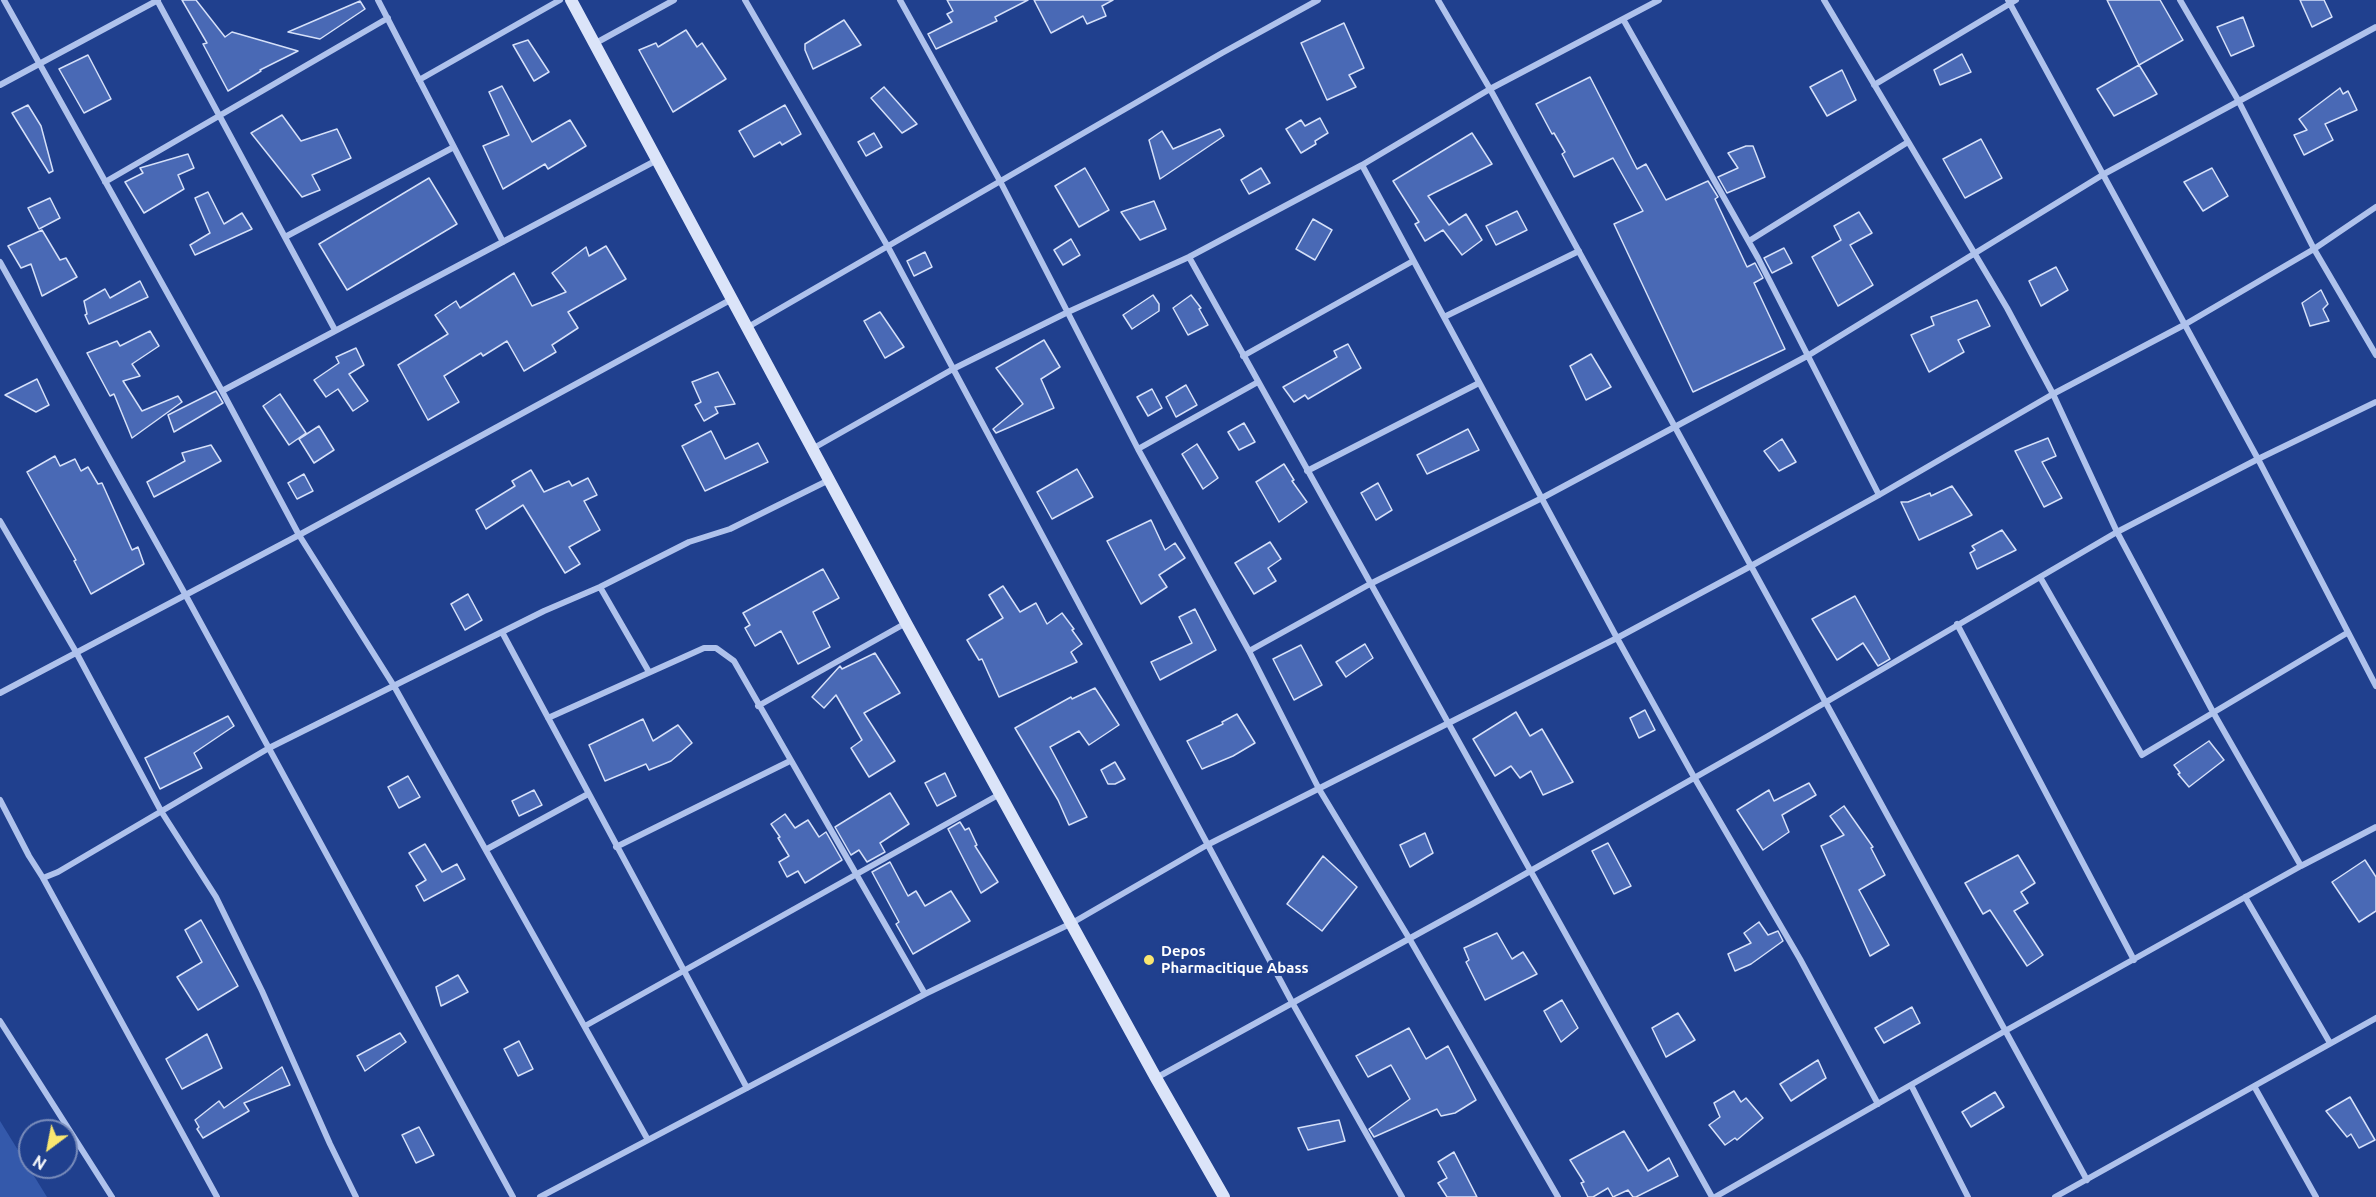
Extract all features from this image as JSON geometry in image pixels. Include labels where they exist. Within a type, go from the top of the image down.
[{"type":"main road","points":[[571,0],[906,623],[1156,1078],[1224,1197]]},
{"type":"street","points":[[4,0],[222,391],[299,535],[394,686],[648,1140]]},
{"type":"street","points":[[0,85],[157,0],[335,330]]},
{"type":"street","points":[[378,0],[503,242]]},
{"type":"street","points":[[419,80],[560,0]]},
{"type":"street","points":[[594,44],[674,0]]},
{"type":"street","points":[[745,0],[888,247],[1293,1004],[1402,1197]]},
{"type":"street","points":[[900,0],[1000,181],[1138,449],[1249,651],[1319,789],[1409,938],[1558,1197]]},
{"type":"street","points":[[747,327],[1318,0]]},
{"type":"street","points":[[1438,0],[1490,89],[2087,1180]]},
{"type":"street","points":[[812,449],[953,369],[1068,312],[1189,257],[1362,165],[1490,89],[1659,0]]},
{"type":"street","points":[[1824,0],[2007,308],[2053,394],[2117,532],[2213,712],[2301,866]]},
{"type":"street","points":[[2180,0],[2238,100],[2314,249],[2376,355]]},
{"type":"street","points":[[1874,85],[2012,1],[2258,459],[2376,686]]},
{"type":"street","points":[[105,182],[388,18]]},
{"type":"street","points":[[1623,19],[1749,241],[1879,495]]},
{"type":"street","points":[[1249,651],[1370,584],[1542,498],[1809,355],[2104,174],[2376,27]]},
{"type":"street","points":[[1749,241],[1908,142]]},
{"type":"street","points":[[285,237],[454,147]]},
{"type":"street","points":[[222,391],[657,160]]},
{"type":"street","points":[[1362,165],[1617,638],[1694,777],[1800,959],[1878,1104]]},
{"type":"street","points":[[540,1197],[925,994],[1072,923],[1207,845],[1617,638],[1879,495],[2053,394],[2184,325],[2314,249],[2376,207]]},
{"type":"street","points":[[1444,317],[1579,251]]},
{"type":"street","points":[[1189,257],[1714,1197],[2005,1031],[2301,866],[2376,827]]},
{"type":"street","points":[[1243,356],[1413,261]]},
{"type":"street","points":[[0,262],[185,594],[513,1197]]},
{"type":"street","points":[[0,693],[299,535],[732,299]]},
{"type":"street","points":[[1138,449],[1258,382]]},
{"type":"street","points":[[1307,471],[1479,383]]},
{"type":"street","points":[[1156,1078],[1530,871],[2117,532],[2258,459],[2376,402]]},
{"type":"street","points":[[43,878],[58,872],[269,748],[689,542],[730,529],[829,480]]},
{"type":"street","points":[[0,521],[76,652],[161,811],[216,897],[262,991],[356,1197]]},
{"type":"street","points":[[2040,577],[2142,755],[2347,633]]},
{"type":"street","points":[[600,587],[649,672]]},
{"type":"street","points":[[758,706],[906,623]]},
{"type":"street","points":[[1957,624],[2134,960]]},
{"type":"street","points":[[502,632],[747,1088]]},
{"type":"street","points":[[548,718],[704,648],[716,648],[734,662],[925,994]]},
{"type":"street","points":[[616,847],[790,761]]},
{"type":"street","points":[[487,849],[588,794]]},
{"type":"street","points":[[585,1026],[1000,794]]},
{"type":"street","points":[[0,800],[28,856],[43,878],[217,1197]]},
{"type":"street","points":[[2245,897],[2330,1043]]},
{"type":"street","points":[[2055,1197],[2375,1020]]},
{"type":"street","points":[[0,1021],[112,1197]]},
{"type":"street","points":[[1911,1085],[1968,1197]]},
{"type":"street","points":[[2254,1086],[2316,1197]]},
{"type":"shaded area","points":[[0,1121],[18,1150],[18,1179],[36,1179],[47,1197],[0,1197]]},
{"type":"building","points":[[182,0],[196,0],[225,37],[232,32],[298,51],[260,70],[228,91],[203,44],[207,43]]},
{"type":"building","points":[[947,0],[1028,0],[995,17],[997,21],[936,49],[928,34],[952,22],[947,14],[953,11]]},
{"type":"building","points":[[1034,0],[1113,0],[1102,6],[1106,16],[1087,24],[1083,16],[1051,33]]},
{"type":"building","points":[[2107,0],[2160,0],[2183,40],[2139,65]]},
{"type":"building","points":[[2300,0],[2324,0],[2332,17],[2312,27]]},
{"type":"building","points":[[360,1],[365,9],[320,39],[288,32]]},
{"type":"building","points":[[2243,17],[2254,46],[2231,56],[2217,27]]},
{"type":"building","points":[[844,20],[861,45],[813,69],[805,50],[805,44]]},
{"type":"building","points":[[1344,23],[1364,68],[1349,75],[1356,87],[1327,100],[1301,43]]},
{"type":"building","points":[[686,30],[697,47],[702,43],[726,79],[673,112],[639,50],[656,43],[658,47]]},
{"type":"building","points":[[528,40],[549,72],[534,81],[513,45]]},
{"type":"building","points":[[1962,54],[1971,72],[1940,85],[1934,70]]},
{"type":"building","points":[[88,55],[111,99],[84,113],[59,69]]},
{"type":"building","points":[[2139,65],[2157,94],[2114,116],[2097,89]]},
{"type":"building","points":[[1842,70],[1856,100],[1827,116],[1810,87]]},
{"type":"building","points":[[1590,77],[1637,169],[1646,164],[1666,200],[1708,181],[1718,197],[1715,199],[1747,267],[1755,263],[1763,278],[1754,283],[1785,349],[1693,392],[1614,224],[1643,211],[1613,158],[1574,177],[1562,154],[1565,152],[1554,133],[1552,134],[1536,104]]},
{"type":"building","points":[[502,86],[532,142],[570,120],[586,146],[548,169],[545,164],[503,189],[483,146],[509,135],[489,92]]},
{"type":"building","points":[[884,87],[917,124],[902,133],[871,98]]},
{"type":"building","points":[[2340,88],[2343,94],[2348,91],[2357,110],[2325,124],[2333,140],[2304,155],[2294,135],[2307,130],[2299,119]]},
{"type":"building","points":[[28,105],[41,126],[53,171],[49,173],[12,113]]},
{"type":"building","points":[[785,105],[801,134],[782,145],[780,142],[754,157],[739,131]]},
{"type":"building","points":[[282,115],[301,141],[337,129],[351,158],[312,175],[320,190],[302,197],[251,133]]},
{"type":"building","points":[[1320,118],[1328,133],[1301,153],[1286,129],[1301,120],[1305,126]]},
{"type":"building","points":[[1220,129],[1224,136],[1160,179],[1149,140],[1162,131],[1173,149]]},
{"type":"building","points":[[874,133],[882,147],[866,156],[858,142]]},
{"type":"building","points":[[1472,133],[1492,164],[1428,196],[1449,225],[1466,214],[1482,240],[1462,255],[1443,230],[1425,241],[1415,224],[1419,222],[1393,181]]},
{"type":"building","points":[[1981,139],[2002,178],[1965,198],[1943,159]]},
{"type":"building","points":[[1746,146],[1753,146],[1765,177],[1727,193],[1718,177],[1738,168],[1728,153]]},
{"type":"building","points":[[188,154],[194,168],[178,175],[184,189],[144,213],[125,182],[143,173],[140,168]]},
{"type":"building","points":[[1085,168],[1109,210],[1079,227],[1055,186]]},
{"type":"building","points":[[1261,168],[1270,183],[1249,194],[1241,180]]},
{"type":"building","points":[[2212,168],[2228,196],[2203,211],[2184,182]]},
{"type":"building","points":[[429,178],[457,224],[347,290],[319,244]]},
{"type":"building","points":[[208,192],[224,224],[242,213],[252,229],[195,255],[190,245],[210,233],[195,198]]},
{"type":"building","points":[[50,198],[60,218],[39,229],[28,208]]},
{"type":"building","points":[[1154,201],[1166,229],[1140,240],[1121,212]]},
{"type":"building","points":[[1517,211],[1527,230],[1496,245],[1486,226]]},
{"type":"building","points":[[1859,212],[1872,233],[1850,245],[1873,285],[1838,306],[1812,257],[1841,240],[1834,226]]},
{"type":"building","points":[[1313,219],[1332,230],[1315,260],[1296,249]]},
{"type":"building","points":[[42,230],[60,260],[66,258],[77,277],[42,296],[31,264],[21,268],[8,246]]},
{"type":"building","points":[[1071,239],[1080,255],[1063,265],[1054,250]]},
{"type":"building","points":[[606,246],[626,279],[568,312],[578,328],[552,345],[556,352],[524,371],[507,341],[483,356],[481,353],[444,376],[459,402],[428,420],[398,365],[448,334],[435,315],[456,301],[460,308],[514,273],[532,306],[566,292],[552,273],[586,247],[589,256]]},
{"type":"building","points":[[1784,248],[1792,263],[1772,273],[1764,258]]},
{"type":"building","points":[[925,252],[932,267],[914,276],[907,261]]},
{"type":"building","points":[[2056,267],[2068,290],[2041,306],[2029,281]]},
{"type":"building","points":[[140,281],[148,297],[89,324],[85,315],[87,314],[84,301],[105,289],[110,298]]},
{"type":"building","points":[[2321,290],[2328,304],[2323,309],[2329,321],[2310,326],[2302,303]]},
{"type":"building","points":[[1153,295],[1159,304],[1159,311],[1132,329],[1123,315]]},
{"type":"building","points":[[1191,295],[1201,308],[1199,309],[1208,325],[1188,335],[1173,308]]},
{"type":"building","points":[[1977,300],[1990,326],[1958,340],[1964,352],[1929,372],[1911,335],[1934,325],[1931,317]]},
{"type":"building","points":[[880,312],[904,347],[885,358],[864,321]]},
{"type":"building","points":[[150,331],[159,346],[132,364],[140,376],[123,381],[142,411],[178,396],[182,402],[132,438],[114,394],[110,396],[87,353],[117,341],[120,346]]},
{"type":"building","points":[[1044,340],[1060,367],[1041,379],[1054,408],[996,433],[993,429],[1023,404],[996,368]]},
{"type":"building","points":[[1348,344],[1361,368],[1308,399],[1305,395],[1294,402],[1283,387],[1337,357],[1334,351]]},
{"type":"building","points":[[356,348],[364,365],[349,374],[368,401],[353,411],[338,389],[326,397],[314,380],[339,363],[336,357]]},
{"type":"building","points":[[1591,354],[1611,387],[1586,400],[1570,366]]},
{"type":"building","points":[[718,372],[735,404],[715,407],[718,413],[704,421],[695,405],[701,402],[692,382]]},
{"type":"building","points":[[37,379],[49,405],[36,412],[5,395]]},
{"type":"building","points":[[1186,385],[1197,405],[1176,417],[1166,397]]},
{"type":"building","points":[[1152,389],[1162,408],[1148,416],[1137,397]]},
{"type":"building","points":[[216,391],[223,403],[174,432],[168,415]]},
{"type":"building","points":[[280,394],[306,433],[289,445],[263,406]]},
{"type":"building","points":[[1244,423],[1255,442],[1239,450],[1228,432]]},
{"type":"building","points":[[319,426],[334,450],[314,463],[299,439]]},
{"type":"building","points":[[1468,429],[1479,450],[1427,474],[1417,455]]},
{"type":"building","points":[[711,431],[725,459],[758,443],[768,462],[705,491],[682,446]]},
{"type":"building","points":[[2048,438],[2056,456],[2042,462],[2062,498],[2044,507],[2015,451]]},
{"type":"building","points":[[1782,439],[1796,462],[1779,471],[1764,451]]},
{"type":"building","points":[[1197,444],[1218,478],[1203,489],[1182,454]]},
{"type":"building","points":[[211,445],[221,461],[154,497],[147,482],[185,461],[182,453]]},
{"type":"building","points":[[55,456],[60,466],[75,459],[81,471],[88,467],[98,484],[102,483],[132,550],[138,547],[144,564],[91,594],[74,561],[76,560],[27,472]]},
{"type":"building","points":[[1284,464],[1294,480],[1292,481],[1307,502],[1279,522],[1256,482]]},
{"type":"building","points":[[1077,469],[1093,497],[1052,519],[1037,492]]},
{"type":"building","points":[[531,470],[544,492],[569,481],[572,486],[588,478],[597,495],[584,501],[600,530],[569,547],[580,564],[565,573],[523,505],[486,529],[476,510],[515,486],[512,481]]},
{"type":"building","points":[[304,474],[313,491],[297,499],[288,483]]},
{"type":"building","points":[[1378,483],[1392,510],[1376,520],[1361,493]]},
{"type":"building","points":[[1952,486],[1972,515],[1919,540],[1901,502],[1908,502],[1930,493],[1931,496]]},
{"type":"building","points":[[1151,520],[1165,550],[1175,543],[1185,558],[1159,575],[1167,587],[1141,604],[1107,541]]},
{"type":"building","points":[[2002,530],[2016,550],[1977,569],[1970,553],[1975,550],[1972,546]]},
{"type":"building","points":[[1270,542],[1281,559],[1268,568],[1276,581],[1254,594],[1235,563]]},
{"type":"building","points":[[823,569],[839,598],[813,612],[830,647],[798,664],[781,631],[755,646],[745,628],[750,625],[743,613]]},
{"type":"building","points":[[1003,586],[1020,612],[1036,603],[1047,624],[1062,613],[1082,644],[1071,652],[1077,662],[999,697],[982,659],[979,660],[967,640],[1003,618],[989,595]]},
{"type":"building","points":[[468,594],[482,620],[465,630],[451,604]]},
{"type":"building","points":[[1855,596],[1890,659],[1878,666],[1863,643],[1837,660],[1812,619]]},
{"type":"building","points":[[1195,609],[1216,650],[1160,680],[1151,662],[1192,643],[1179,617]]},
{"type":"building","points":[[1365,644],[1373,658],[1346,677],[1336,662]]},
{"type":"building","points":[[1301,645],[1322,685],[1294,700],[1273,659]]},
{"type":"building","points":[[875,653],[900,693],[864,713],[895,761],[869,777],[851,748],[862,740],[836,695],[824,708],[812,697],[840,666],[842,669]]},
{"type":"building","points":[[1095,688],[1119,725],[1089,745],[1079,731],[1050,747],[1087,817],[1069,825],[1058,800],[1015,728],[1071,697],[1072,699]]},
{"type":"building","points":[[1645,710],[1655,730],[1639,738],[1630,718]]},
{"type":"building","points":[[1516,712],[1530,736],[1542,729],[1573,782],[1543,795],[1531,771],[1520,778],[1511,766],[1495,776],[1473,739]]},
{"type":"building","points":[[1237,714],[1255,743],[1233,756],[1202,769],[1187,741],[1223,724],[1222,722]]},
{"type":"building","points":[[228,716],[234,726],[194,753],[202,768],[160,789],[145,758]]},
{"type":"building","points":[[643,719],[653,741],[678,725],[692,743],[671,761],[649,770],[646,764],[605,781],[589,745]]},
{"type":"building","points":[[2209,741],[2224,760],[2189,787],[2174,765]]},
{"type":"building","points":[[1115,762],[1125,779],[1115,784],[1108,784],[1101,770]]},
{"type":"building","points":[[945,773],[956,796],[937,806],[925,783]]},
{"type":"building","points":[[408,776],[420,797],[399,808],[388,787]]},
{"type":"building","points":[[1809,783],[1816,795],[1782,815],[1789,832],[1763,850],[1737,810],[1769,790],[1774,801]]},
{"type":"building","points":[[534,790],[542,805],[519,816],[512,801]]},
{"type":"building","points":[[890,793],[909,824],[880,843],[885,852],[867,862],[859,850],[851,855],[835,827]]},
{"type":"building","points":[[1844,806],[1873,847],[1871,848],[1885,875],[1859,890],[1889,945],[1870,956],[1821,846],[1844,835],[1830,816]]},
{"type":"building","points":[[785,814],[795,828],[808,820],[819,837],[826,832],[842,860],[805,883],[798,871],[787,877],[779,862],[789,856],[771,824]]},
{"type":"building","points":[[960,822],[965,830],[969,828],[977,845],[975,846],[998,882],[981,893],[948,829]]},
{"type":"building","points":[[1425,833],[1433,853],[1410,867],[1400,845]]},
{"type":"building","points":[[1608,843],[1631,886],[1614,894],[1592,851]]},
{"type":"building","points":[[425,844],[442,872],[457,864],[465,879],[424,901],[416,886],[426,880],[409,853]]},
{"type":"building","points":[[2018,855],[2035,883],[2021,892],[2028,903],[2014,911],[2043,955],[2027,966],[1990,910],[1983,914],[1965,883]]},
{"type":"building","points":[[1323,856],[1357,887],[1322,931],[1287,904]]},
{"type":"building","points":[[2365,860],[2376,877],[2376,911],[2359,922],[2332,882]]},
{"type":"building","points":[[890,862],[908,896],[916,891],[925,906],[951,891],[970,921],[913,954],[872,872]]},
{"type":"building","points":[[201,920],[238,986],[198,1010],[177,977],[202,962],[185,930]]},
{"type":"building","points":[[1759,922],[1768,935],[1778,931],[1783,941],[1751,964],[1735,971],[1728,954],[1751,943],[1744,933]]},
{"type":"building","points":[[1497,933],[1512,959],[1523,952],[1537,974],[1485,1000],[1466,962],[1469,960],[1464,948]]},
{"type":"building","points":[[458,975],[468,992],[441,1006],[436,987]]},
{"type":"building","points":[[1562,1000],[1578,1028],[1561,1042],[1544,1011]]},
{"type":"building","points":[[1912,1007],[1920,1023],[1884,1043],[1875,1028]]},
{"type":"building","points":[[1678,1013],[1695,1040],[1666,1057],[1652,1028]]},
{"type":"building","points":[[1409,1028],[1426,1059],[1448,1046],[1476,1100],[1455,1113],[1441,1116],[1437,1109],[1374,1137],[1369,1129],[1410,1099],[1391,1065],[1368,1077],[1356,1056]]},
{"type":"building","points":[[400,1033],[406,1042],[365,1071],[357,1056]]},
{"type":"building","points":[[207,1034],[222,1068],[182,1089],[166,1059]]},
{"type":"building","points":[[519,1041],[533,1069],[518,1076],[504,1049]]},
{"type":"building","points":[[1818,1060],[1826,1078],[1791,1101],[1780,1084]]},
{"type":"building","points":[[282,1067],[290,1085],[244,1103],[249,1111],[203,1138],[197,1129],[199,1127],[195,1120],[219,1101],[224,1108]]},
{"type":"building","points":[[1734,1091],[1741,1102],[1746,1098],[1763,1118],[1737,1140],[1735,1138],[1725,1145],[1709,1125],[1720,1117],[1714,1103]]},
{"type":"building","points":[[1995,1092],[2004,1107],[1971,1127],[1962,1112]]},
{"type":"building","points":[[2350,1097],[2375,1140],[2359,1148],[2351,1134],[2347,1137],[2326,1111]]},
{"type":"building","points":[[1339,1120],[1345,1141],[1308,1150],[1298,1128]]},
{"type":"building","points":[[419,1127],[434,1155],[416,1163],[402,1135]]},
{"type":"building","points":[[1624,1131],[1648,1171],[1669,1158],[1678,1176],[1636,1197],[1633,1197],[1628,1190],[1613,1197],[1608,1188],[1593,1197],[1588,1197],[1581,1183],[1584,1182],[1570,1160]]},
{"type":"building","points":[[1454,1152],[1477,1197],[1447,1197],[1438,1183],[1447,1178],[1438,1162]]},
{"type":"place","name":"Depos Pharmacitique Abass","points":[[1149,960]]}]
